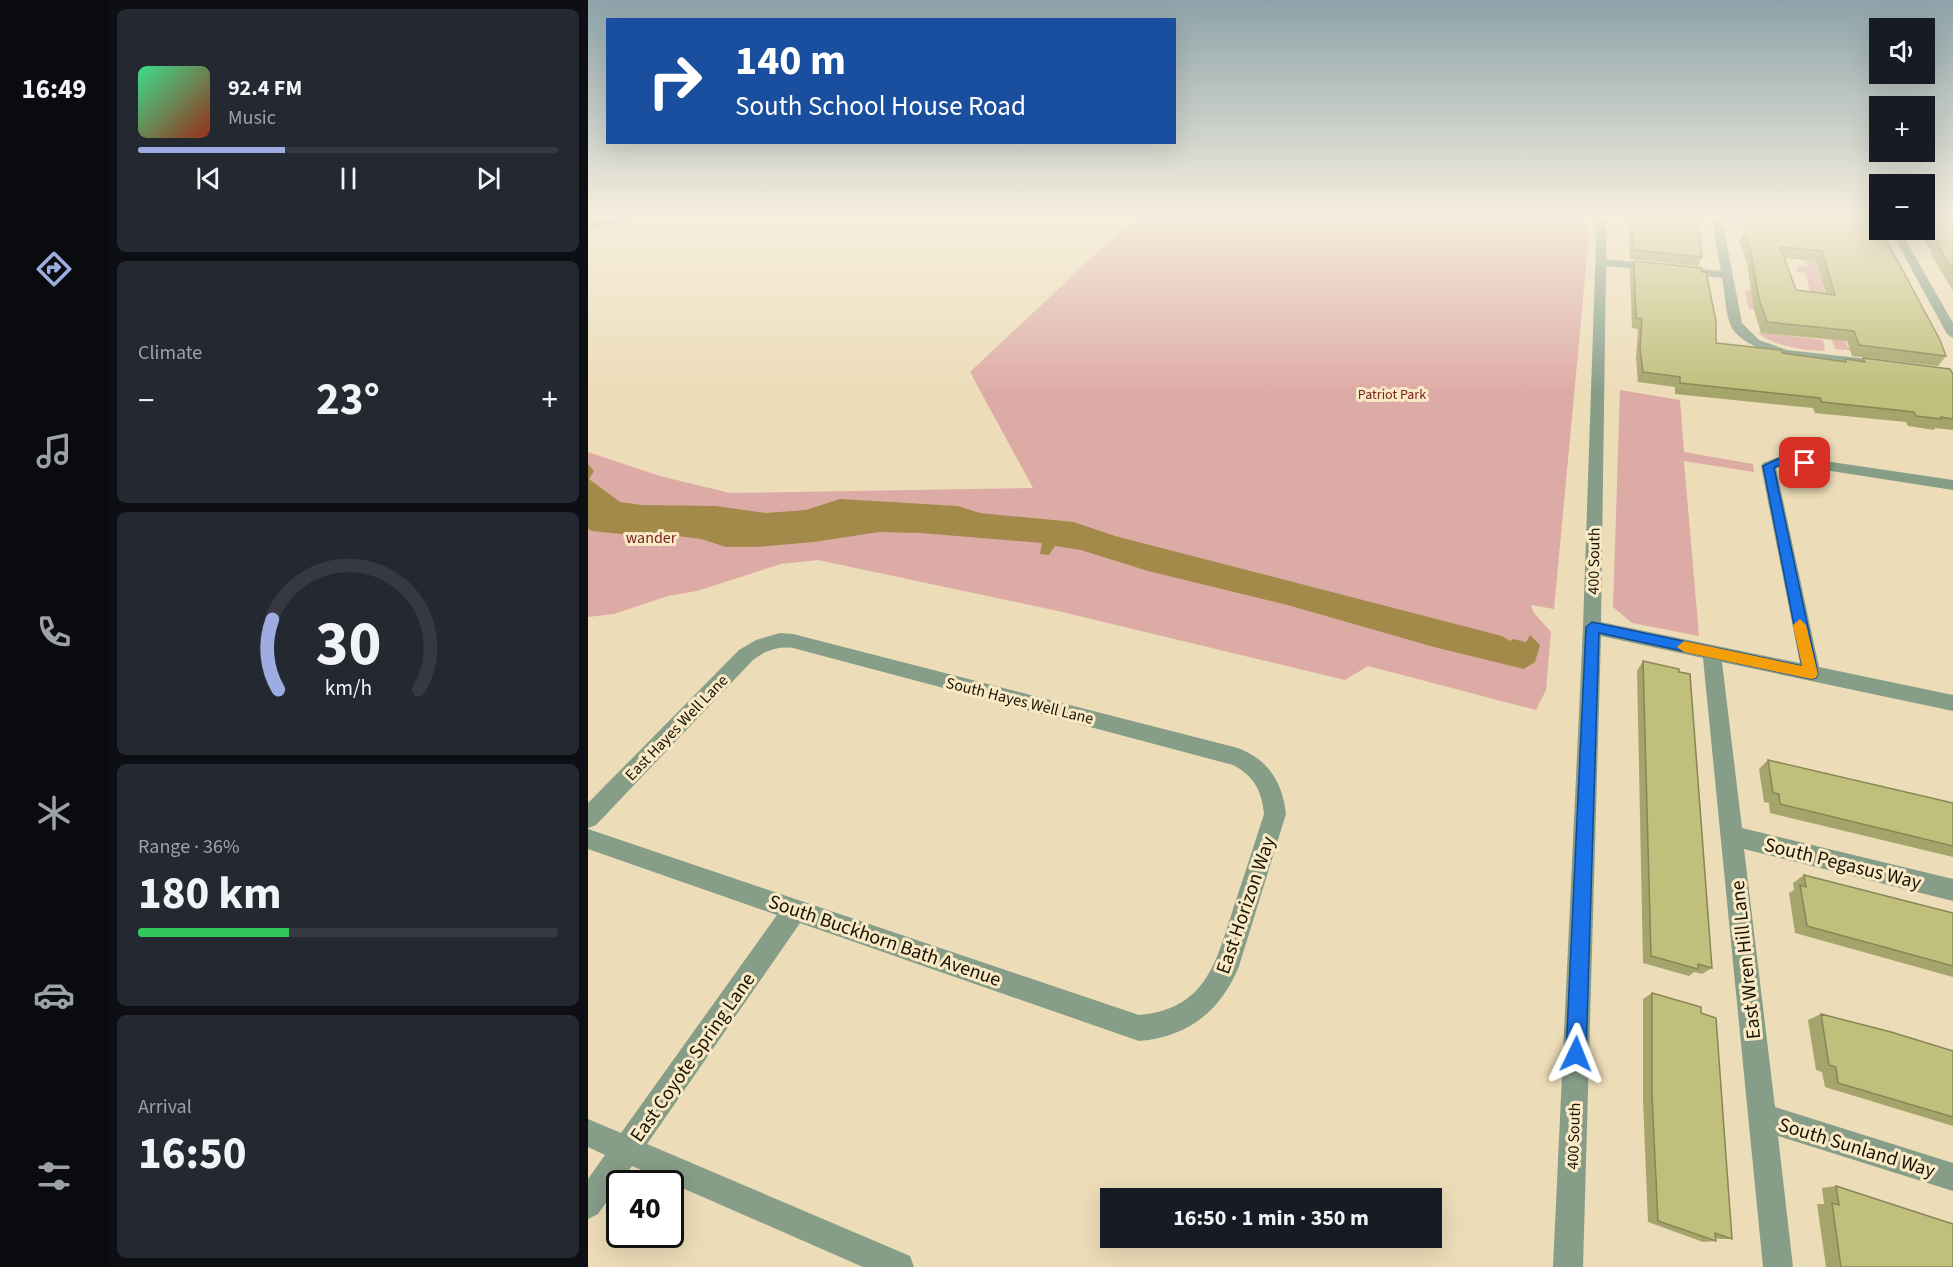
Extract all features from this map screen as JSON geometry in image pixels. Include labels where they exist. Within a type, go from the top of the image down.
[{"type":"street","name":"400 South","points":[[1568,1267],[1592,627],[1601,273]]},
{"type":"street","points":[[1714,273],[1728,275],[1736,324],[1755,343],[1785,353],[1883,366]]},
{"type":"street","points":[[1919,273],[1953,334]]},
{"type":"street","points":[[1811,674],[1768,466],[1784,459],[1953,485]]},
{"type":"street","points":[[1592,627],[1953,703]]},
{"type":"street","name":"South Hayes Well Lane","points":[[768,642],[793,641],[1227,754],[1249,762],[1266,778]]},
{"type":"street","name":"East Hayes Well Lane","points":[[588,818],[746,655],[768,642]]},
{"type":"street","name":"East Wren Hill Lane","points":[[1712,653],[1778,1267]]},
{"type":"street","name":"East Horizon Way","points":[[1182,1019],[1209,998],[1220,983],[1227,966],[1275,814],[1273,795],[1266,778]]},
{"type":"street","name":"South Pegasus Way","points":[[1732,836],[1953,890]]},
{"type":"street","name":"South Buckhorn Bath Avenue","points":[[588,839],[1138,1028],[1168,1024],[1182,1019]]},
{"type":"street","name":"East Coyote Spring Lane","points":[[588,1204],[795,910]]},
{"type":"street","name":"South Sunland Way","points":[[1762,1117],[1953,1176]]},
{"type":"street","points":[[588,1133],[899,1267]]},
{"type":"green space","name":"Patriot Park","points":[[1075,273],[1585,273],[1554,609],[1531,605],[1534,613],[1551,632],[1546,690],[1536,710],[1368,666],[1345,680],[1058,611],[818,560],[781,564],[614,614],[588,617],[588,452],[660,476],[730,493],[1033,488],[970,372]]},
{"type":"green space","points":[[1805,273],[1821,273],[1823,280],[1846,288],[1823,287],[1848,348],[1882,353],[1835,349],[1823,316],[1752,297],[1754,309],[1749,309],[1745,292],[1748,290],[1812,298]]},
{"type":"green space","points":[[1757,332],[1823,340],[1825,351],[1798,349],[1780,344]]},
{"type":"green space","points":[[1620,390],[1680,400],[1684,452],[1753,464],[1754,472],[1684,461],[1699,636],[1632,623],[1613,607]]},
{"type":"shaded area","points":[[588,464],[594,471],[589,479],[620,502],[642,505],[716,506],[765,513],[806,510],[840,499],[958,506],[980,513],[1074,522],[1115,536],[1502,636],[1510,641],[1513,639],[1526,642],[1530,635],[1540,645],[1535,662],[1524,669],[1434,647],[1291,606],[1148,571],[1081,550],[1055,546],[1049,555],[1040,554],[1042,543],[879,532],[814,542],[726,547],[701,539],[662,534],[630,535],[592,531],[588,529]]},
{"type":"building","points":[[1634,273],[1706,273],[1716,321],[1716,343],[1781,350],[1782,353],[1846,362],[1846,359],[1865,362],[1863,358],[1950,369],[1953,374],[1953,419],[1916,416],[1914,412],[1822,402],[1820,398],[1680,383],[1680,377],[1643,372],[1640,348],[1642,319],[1636,318]]},
{"type":"building","points":[[1755,273],[1790,273],[1796,290],[1835,295],[1829,273],[1904,273],[1940,340],[1946,356],[1859,345],[1854,331],[1767,322],[1759,299]]},
{"type":"building","points":[[1643,661],[1679,669],[1679,672],[1690,674],[1712,968],[1698,964],[1698,969],[1651,956]]},
{"type":"building","points":[[1768,760],[1953,803],[1953,846],[1780,804],[1779,794],[1773,793]]},
{"type":"building","points":[[1804,875],[1953,913],[1953,966],[1807,926],[1800,885],[1806,887]]},
{"type":"building","points":[[1652,993],[1701,1007],[1701,1013],[1716,1018],[1732,1239],[1715,1233],[1716,1241],[1658,1221],[1652,1096]]},
{"type":"building","points":[[1821,1014],[1953,1051],[1953,1117],[1838,1083],[1836,1067],[1829,1065]]},
{"type":"building","points":[[1836,1186],[1953,1224],[1953,1267],[1841,1267],[1832,1203],[1839,1205]]},
{"type":"slow traffic","points":[[1684,647],[1811,674],[1800,625]]},
{"type":"route","points":[[1576,1054],[1592,627],[1811,674],[1768,466],[1784,459],[1805,463]]},
{"type":"park label","name":"wander","points":[[651,537]]}]
